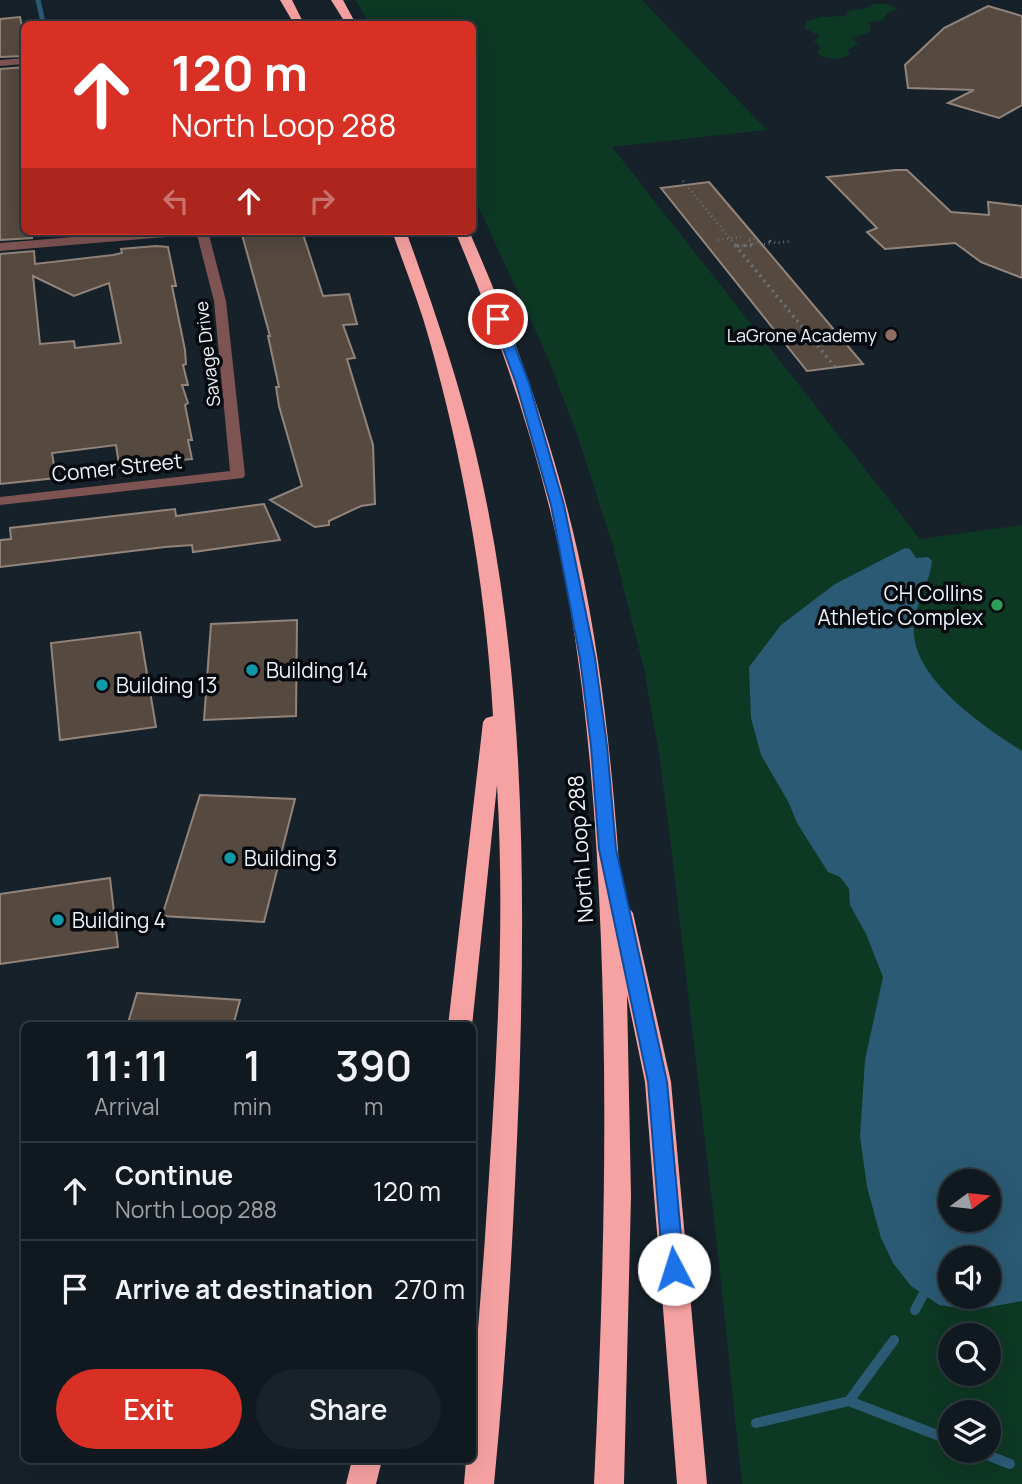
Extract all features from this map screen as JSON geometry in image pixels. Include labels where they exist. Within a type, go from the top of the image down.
[{"type":"highway","points":[[286,0],[297,21]]},
{"type":"highway","points":[[337,0],[349,21]]},
{"type":"highway","points":[[401,235],[436,327],[468,452],[491,591],[507,777],[511,905],[510,1032],[498,1266],[479,1484]]},
{"type":"highway","name":"North Loop 288","points":[[464,235],[523,383],[557,505],[587,658],[599,746],[617,1015],[618,1180],[609,1484]]},
{"type":"highway","points":[[460,1022],[499,664]]},
{"type":"highway","points":[[607,849],[658,1082],[692,1484]]},
{"type":"highway","points":[[361,1484],[366,1463]]},
{"type":"street","points":[[0,63],[21,61]]},
{"type":"street","points":[[0,247],[142,235]]},
{"type":"street","name":"Savage Drive","points":[[203,235],[220,301],[238,475]]},
{"type":"street","name":"Comer Street","points":[[0,501],[238,475]]},
{"type":"path","points":[[683,181],[835,367]]},
{"type":"path","points":[[718,240],[741,237]]},
{"type":"path","points":[[739,249],[754,245],[748,239],[753,238],[759,245],[771,243],[768,240],[776,243],[792,241]]},
{"type":"green space","points":[[355,0],[642,0],[767,130],[612,147],[920,539],[1022,525],[1022,1484],[742,1484],[717,1245],[659,753],[644,669],[612,543],[578,437],[548,358],[476,202],[476,21],[368,21]]},
{"type":"green space","points":[[872,4],[888,4],[897,9],[886,14],[884,20],[868,23],[870,32],[852,38],[858,44],[847,50],[850,54],[833,58],[816,53],[821,48],[814,41],[820,36],[804,28],[807,21],[844,16],[850,10],[865,9]]},
{"type":"water","points":[[905,548],[910,549],[916,558],[928,557],[932,561],[931,569],[914,624],[915,643],[923,662],[951,698],[1022,751],[1022,1301],[1001,1305],[1001,1246],[938,1246],[938,1304],[911,1286],[893,1263],[881,1238],[867,1187],[860,1136],[865,1060],[883,977],[866,934],[850,905],[849,889],[840,877],[828,872],[797,823],[789,803],[761,755],[751,718],[749,667],[781,625],[835,584]]},
{"type":"building","points":[[988,6],[1022,16],[1022,105],[999,118],[948,103],[974,90],[908,88],[905,65],[944,28]]},
{"type":"building","points":[[20,17],[21,56],[0,57],[0,19]]},
{"type":"building","points":[[21,67],[21,235],[32,235],[32,238],[0,240],[0,69]]},
{"type":"building","points":[[907,170],[951,212],[989,215],[988,202],[1022,206],[1022,278],[981,262],[955,243],[885,249],[867,232],[877,228],[827,177]]},
{"type":"building","points":[[709,182],[863,364],[807,371],[661,188]]},
{"type":"building","points":[[242,235],[303,235],[323,296],[349,294],[357,324],[343,325],[355,358],[347,359],[373,445],[375,504],[361,506],[329,521],[329,525],[315,527],[270,500],[302,486],[279,406],[276,387],[279,387],[270,336]]},
{"type":"building","points":[[168,247],[176,286],[172,286],[185,350],[186,364],[183,365],[188,385],[182,385],[188,403],[185,405],[192,440],[188,440],[192,459],[178,460],[179,465],[120,471],[116,445],[52,453],[56,478],[0,484],[0,254],[34,251],[35,264],[113,255],[122,253],[121,249]],"holes":[[[33,276],[74,296],[109,283],[121,343],[75,348],[74,341],[40,344]]]},
{"type":"building","points":[[264,504],[280,540],[193,552],[192,545],[165,547],[0,567],[0,540],[11,539],[10,528],[175,509],[176,516]]},
{"type":"building","name":"Building 14","points":[[297,620],[296,716],[204,720],[211,624]]},
{"type":"building","name":"Building 13","points":[[140,632],[156,727],[60,740],[51,643]]},
{"type":"building","name":"Building 3","points":[[200,795],[295,799],[264,922],[162,916]]},
{"type":"building","name":"Building 4","points":[[110,878],[118,947],[0,964],[0,894]]},
{"type":"building","points":[[137,993],[240,1000],[234,1022],[128,1022]]},
{"type":"waterway","points":[[38,0],[43,21]]},
{"type":"waterway","points":[[915,1310],[923,1295]]},
{"type":"waterway","points":[[849,1401],[894,1340]]},
{"type":"waterway","points":[[756,1423],[849,1401]]},
{"type":"waterway","points":[[849,1401],[938,1435]]},
{"type":"waterway","points":[[1001,1460],[1010,1464]]},
{"type":"place","name":"LaGrone Academy","points":[[891,335]]},
{"type":"place","name":"CH Collins Athletic Complex","points":[[997,605]]},
{"type":"place","name":"Building 14","points":[[252,670]]},
{"type":"place","name":"Building 13","points":[[102,685]]},
{"type":"place","name":"Building 3","points":[[230,858]]},
{"type":"place","name":"Building 4","points":[[58,920]]},
{"type":"route","points":[[498,319],[523,383],[557,505],[572,576],[599,746],[607,849],[658,1082],[674,1269]]}]
